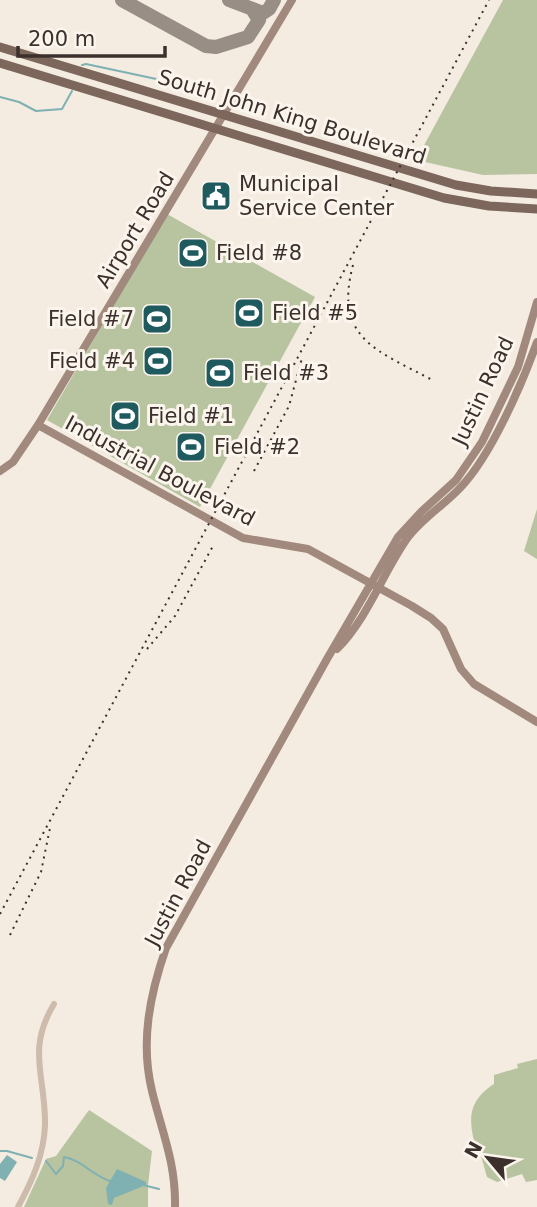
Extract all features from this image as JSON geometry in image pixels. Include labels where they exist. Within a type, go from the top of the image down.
[{"type":"main road","name":"South John King Boulevard","points":[[0,47],[456,185],[537,194]]},
{"type":"main road","name":"South John King Boulevard","points":[[0,63],[444,198],[489,206],[537,209]]},
{"type":"street","name":"Airport Road","points":[[0,471],[13,462],[38,425],[292,0]]},
{"type":"street","name":"Justin Road","points":[[175,1207],[172,1162],[151,1089],[146,1042],[153,985],[172,935],[327,659],[359,620],[374,586],[406,540],[424,515],[456,480],[482,442],[518,367],[537,302]]},
{"type":"street","name":"Justin Road","points":[[424,515],[461,487],[483,459],[529,365],[537,342]]},
{"type":"street","name":"Industrial Boulevard","points":[[38,425],[243,538],[309,549],[431,618],[443,629],[467,677],[480,688],[537,722]]},
{"type":"street","points":[[18,1207],[38,1167],[42,1152],[45,1128],[44,1097],[37,1053],[43,1024],[54,1004]]},
{"type":"green space","points":[[503,0],[537,0],[537,174],[483,175],[416,160]]},
{"type":"green space","points":[[167,214],[315,297],[200,507],[47,420]]},
{"type":"green space","points":[[537,509],[537,559],[524,551]]},
{"type":"green space","points":[[537,1059],[537,1180],[526,1182],[522,1174],[497,1182],[487,1177],[481,1156],[478,1157],[471,1126],[473,1108],[477,1099],[494,1084],[494,1075],[518,1068],[517,1064]]},
{"type":"green space","points":[[89,1110],[152,1151],[148,1207],[24,1207],[46,1159],[56,1156]]},
{"type":"water","points":[[7,1155],[17,1162],[5,1181],[0,1178],[0,1164]]},
{"type":"water","points":[[117,1169],[146,1182],[146,1185],[114,1198],[112,1205],[108,1204],[106,1188]]},
{"type":"waterway","points":[[82,65],[161,80],[198,92]]},
{"type":"waterway","points":[[0,97],[19,102],[36,111],[62,109],[72,91]]},
{"type":"waterway","points":[[0,1151],[32,1158]]},
{"type":"waterway","points":[[46,1161],[56,1174],[63,1166],[64,1157],[110,1181]]},
{"type":"waterway","points":[[143,1185],[159,1189]]},
{"type":"taxiway","points":[[122,0],[206,46],[216,47],[248,37],[259,20],[252,9]]},
{"type":"taxiway","points":[[229,0],[263,13],[274,0]]},
{"type":"railway","points":[[0,914],[489,0]]},
{"type":"railway","points":[[353,265],[348,290],[349,311],[355,327],[365,340],[379,351],[434,381]]},
{"type":"railway","points":[[254,471],[289,406],[302,358]]},
{"type":"railway","points":[[147,649],[175,616],[214,544]]},
{"type":"railway","points":[[10,935],[41,872],[50,828]]},
{"type":"place","name":"Municipal Service Center","points":[[216,196]]},
{"type":"place","name":"Field #8","points":[[193,253]]},
{"type":"place","name":"Field #5","points":[[249,313]]},
{"type":"place","name":"Field #7","points":[[157,319]]},
{"type":"place","name":"Field #4","points":[[158,361]]},
{"type":"place","name":"Field #3","points":[[220,373]]},
{"type":"place","name":"Field #1","points":[[125,416]]},
{"type":"place","name":"Field #2","points":[[191,447]]}]
